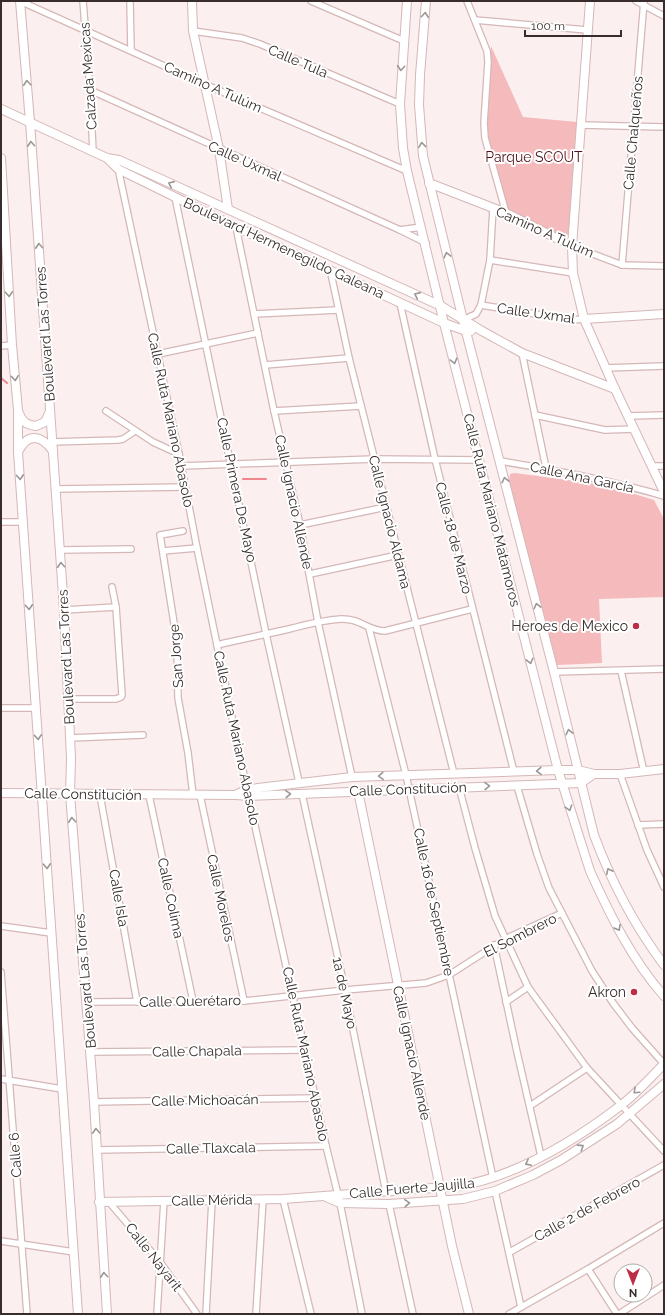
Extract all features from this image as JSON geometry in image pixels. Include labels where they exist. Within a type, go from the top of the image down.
[{"type":"main road","name":"Boulevard Las Torres","points":[[20,1],[56,489],[70,738],[70,794],[94,1102],[107,1314]]},
{"type":"main road","points":[[192,1],[193,31],[219,149],[228,209]]},
{"type":"main road","name":"Calle Ruta Mariano Matamoros","points":[[407,1],[400,104],[403,148],[407,171],[426,243],[444,323],[558,770],[596,886],[624,939],[641,966],[664,996]]},
{"type":"main road","name":"Calle Ruta Mariano Matamoros","points":[[426,1],[419,104],[423,156],[429,183],[554,672],[594,835],[602,857],[633,918],[664,966]]},
{"type":"main road","points":[[590,1],[572,246],[573,273],[584,319],[615,390],[664,492]]},
{"type":"main road","name":"Boulevard Hermenegildo Galeana","points":[[1,109],[107,158],[175,197],[400,303],[444,323],[466,331],[482,331]]},
{"type":"main road","points":[[1,158],[12,345],[18,410],[18,452],[78,1314]]},
{"type":"main road","name":"Boulevard Hermenegildo Galeana","points":[[118,164],[228,209],[441,306],[482,331],[522,352],[615,390]]},
{"type":"main road","name":"Camino A Tulúm","points":[[429,183],[506,213],[572,246]]},
{"type":"main road","name":"Calle Uxmal","points":[[584,319],[664,314]]},
{"type":"main road","points":[[18,410],[25,423],[36,426],[45,422],[50,411]]},
{"type":"main road","points":[[18,452],[28,439],[36,438],[44,441],[53,452]]},
{"type":"main road","name":"Calle Constitución","points":[[1,793],[236,795],[299,782],[352,777],[558,770],[578,770],[594,774],[620,774],[664,769]]},
{"type":"main road","points":[[581,783],[594,774]]},
{"type":"main road","name":"Calle Constitución","points":[[248,793],[302,794],[581,783]]},
{"type":"main road","name":"Calle Ignacio Allende","points":[[358,791],[452,1246],[469,1314]]},
{"type":"main road","name":"Calle Fuerte Jaujilla","points":[[339,1199],[386,1192],[460,1186],[493,1178],[541,1156],[574,1137],[621,1105],[664,1064]]},
{"type":"main road","name":"Calle Fuerte Jaujilla","points":[[339,1199],[389,1204],[463,1199],[496,1191],[533,1175],[561,1160],[617,1124],[664,1084]]},
{"type":"main road","name":"Calle Mérida","points":[[99,1202],[283,1199],[325,1196],[339,1199]]},
{"type":"main road","points":[[77,1296],[83,1314]]},
{"type":"street","name":"Camino A Tulúm","points":[[20,1],[204,84],[407,171]]},
{"type":"street","name":"Calzada Mexicas","points":[[83,1],[93,152]]},
{"type":"street","points":[[130,1],[131,50]]},
{"type":"street","points":[[311,1],[404,41]]},
{"type":"street","points":[[467,1],[487,50],[488,62],[484,123],[485,138],[506,213]]},
{"type":"street","points":[[636,1],[644,3],[664,16]]},
{"type":"street","name":"Calle Chalqueños","points":[[622,265],[644,3]]},
{"type":"street","points":[[475,20],[587,30]]},
{"type":"street","name":"Calle Tula","points":[[193,31],[242,38],[267,47],[400,104]]},
{"type":"street","name":"Calle Uxmal","points":[[90,90],[426,243]]},
{"type":"street","points":[[581,125],[664,127]]},
{"type":"street","name":"Calle Ruta Mariano Abasolo","points":[[118,164],[182,466],[197,548],[248,793],[304,1050],[339,1199],[362,1314]]},
{"type":"street","name":"Calle Primera De Mayo","points":[[175,197],[232,463],[266,634],[299,782]]},
{"type":"street","points":[[481,305],[490,260],[493,208]]},
{"type":"street","name":"Calle Ignacio Allende","points":[[236,226],[274,411],[300,525],[318,622],[352,777]]},
{"type":"street","points":[[400,230],[422,227]]},
{"type":"street","name":"Camino A Tulúm","points":[[572,246],[622,265],[664,266]]},
{"type":"street","points":[[490,260],[573,273]]},
{"type":"street","name":"Calle Ignacio Aldama","points":[[330,269],[349,358],[454,774]]},
{"type":"street","name":"Calle 18 de Marzo","points":[[400,303],[435,459],[514,772]]},
{"type":"street","name":"Calle Uxmal","points":[[463,320],[476,314],[481,305],[572,320],[584,319]]},
{"type":"street","points":[[254,314],[338,310]]},
{"type":"street","points":[[158,354],[258,333]]},
{"type":"street","points":[[1,346],[12,345]]},
{"type":"street","points":[[522,352],[546,468]]},
{"type":"street","points":[[265,364],[349,358]]},
{"type":"street","points":[[605,368],[664,366]]},
{"type":"street","points":[[274,411],[361,406]]},
{"type":"street","points":[[106,411],[153,442],[179,454]]},
{"type":"street","points":[[535,415],[605,430],[634,430]]},
{"type":"street","points":[[628,416],[664,415]]},
{"type":"street","points":[[52,442],[118,440],[123,439],[135,431]]},
{"type":"street","points":[[182,466],[374,459],[480,460]]},
{"type":"street","name":"Calle Ana García","points":[[500,461],[546,468],[632,487],[664,496]]},
{"type":"street","points":[[652,466],[664,466]]},
{"type":"street","points":[[56,489],[185,487]]},
{"type":"street","points":[[300,525],[386,507]]},
{"type":"street","points":[[1,522],[23,522]]},
{"type":"street","name":"San Jorge","points":[[183,532],[160,535],[178,642],[178,698],[197,795]]},
{"type":"street","points":[[162,551],[197,548]]},
{"type":"street","points":[[60,550],[131,549]]},
{"type":"street","points":[[310,574],[398,555]]},
{"type":"street","points":[[68,699],[116,699],[122,695],[116,607],[112,587]]},
{"type":"street","points":[[64,610],[116,607]]},
{"type":"street","points":[[217,645],[318,622],[342,619],[362,622],[369,628],[377,631],[385,631],[472,609]]},
{"type":"street","name":"Calle 16 de Septiembre","points":[[369,628],[410,789],[493,1178]]},
{"type":"street","points":[[554,672],[664,669]]},
{"type":"street","points":[[621,671],[644,772]]},
{"type":"street","points":[[1,708],[36,708]]},
{"type":"street","points":[[70,738],[143,735]]},
{"type":"street","points":[[620,774],[647,850],[664,887]]},
{"type":"street","points":[[517,786],[537,854],[549,888],[592,971],[632,1028],[664,1064]]},
{"type":"street","points":[[459,787],[496,916],[505,939],[528,987],[587,1068],[664,1151]]},
{"type":"street","name":"1a de Mayo","points":[[302,794],[345,990],[386,1192]]},
{"type":"street","name":"Calle Isla","points":[[100,795],[137,1002]]},
{"type":"street","name":"Calle Colima","points":[[149,795],[194,1001]]},
{"type":"street","name":"Calle Morelos","points":[[197,795],[244,1001]]},
{"type":"street","points":[[638,825],[664,824]]},
{"type":"street","name":"El Sombrero","points":[[293,996],[426,983],[449,975],[494,945],[562,913]]},
{"type":"street","points":[[1,926],[51,933]]},
{"type":"street","points":[[494,945],[541,1156]]},
{"type":"street","name":"Calle 6","points":[[1,972],[27,1314]]},
{"type":"street","points":[[506,1002],[528,987]]},
{"type":"street","name":"Calle Querétaro","points":[[86,1002],[244,1001],[293,996]]},
{"type":"street","name":"Calle Chapala","points":[[90,1052],[304,1050]]},
{"type":"street","points":[[530,1106],[587,1068]]},
{"type":"street","points":[[1,1079],[62,1089]]},
{"type":"street","name":"Calle Michoacán","points":[[94,1102],[316,1098]]},
{"type":"street","name":"Calle Tlaxcala","points":[[97,1150],[326,1146]]},
{"type":"street","name":"Calle 2 de Febrero","points":[[510,1252],[664,1165]]},
{"type":"street","points":[[496,1191],[521,1306]]},
{"type":"street","points":[[256,1314],[263,1199]]},
{"type":"street","points":[[283,1199],[311,1314]]},
{"type":"street","points":[[206,1314],[212,1200]]},
{"type":"street","points":[[157,1314],[164,1201]]},
{"type":"street","name":"Calle Nayarit","points":[[109,1202],[160,1262],[197,1314]]},
{"type":"street","points":[[389,1204],[413,1314]]},
{"type":"street","points":[[509,1314],[664,1223]]},
{"type":"street","points":[[1,1241],[74,1252]]},
{"type":"street","points":[[588,1269],[618,1314],[664,1285]]},
{"type":"street","points":[[306,1314],[308,1302]]},
{"type":"green space","name":"Parque SCOUT","points":[[491,46],[523,117],[577,122],[568,236],[560,236],[507,210],[487,138]]},
{"type":"green space","points":[[515,473],[605,485],[654,500],[664,519],[664,597],[599,599],[602,663],[557,665],[509,482],[510,474]]},
{"type":"waterway","points":[[1,378],[7,383]]},
{"type":"waterway","points":[[243,479],[266,479]]},
{"type":"place","name":"Heroes de Mexico","points":[[636,626]]},
{"type":"place","name":"Akron","points":[[634,992]]}]
